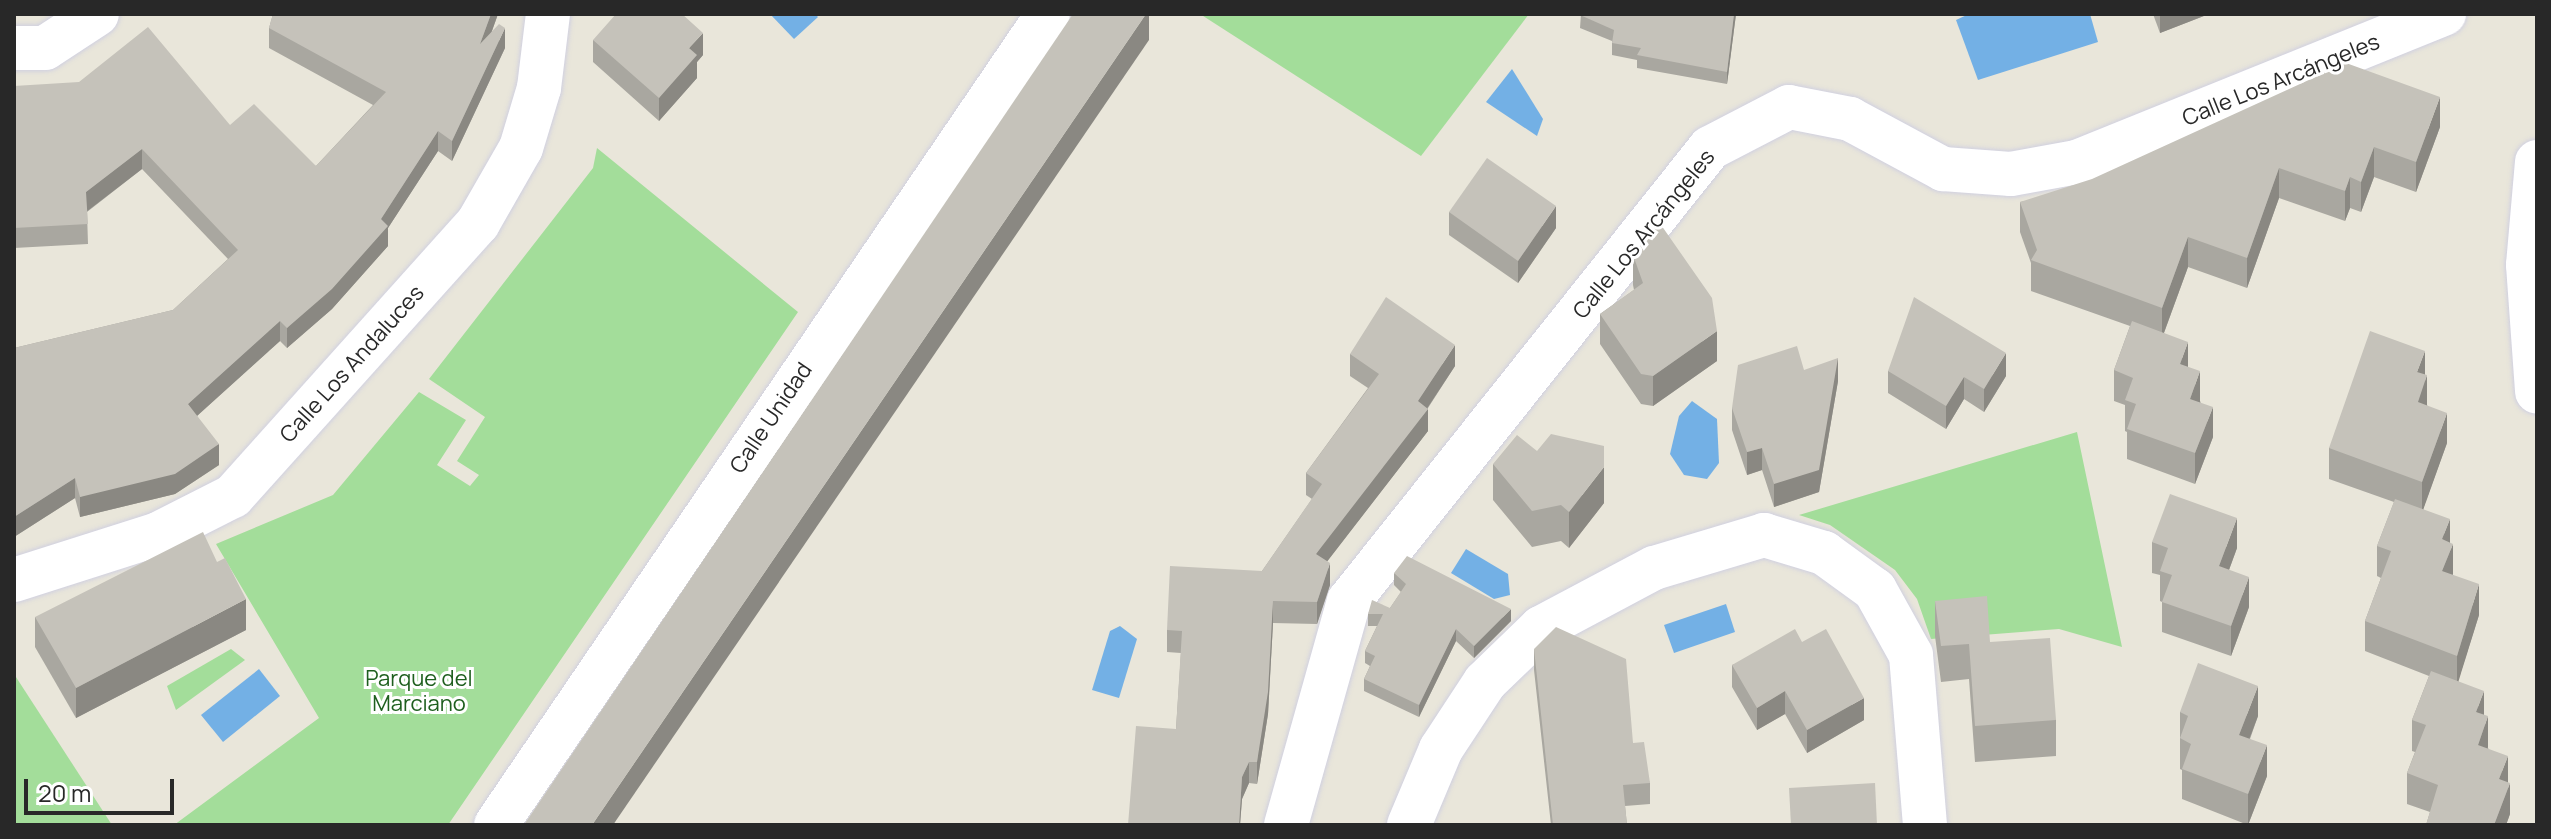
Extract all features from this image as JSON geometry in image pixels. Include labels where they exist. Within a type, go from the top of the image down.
[{"type":"street","points":[[14,48],[45,48],[97,14]]},
{"type":"street","name":"Calle Los Andaluces","points":[[14,580],[158,534],[233,496],[478,223],[521,148],[539,88],[548,14]]},
{"type":"street","name":"Calle Unidad","points":[[496,825],[1048,14]]},
{"type":"street","name":"Calle Los Arcángeles","points":[[1286,825],[1349,601],[1710,148],[1789,107],[1850,119],[1943,169],[2011,174],[2064,164],[2444,14]]},
{"type":"street","points":[[2537,162],[2528,265],[2537,392]]},
{"type":"street","points":[[1409,825],[1441,749],[1485,682],[1541,628],[1654,568],[1764,535],[1824,553],[1875,590],[1911,655],[1925,825]]},
{"type":"green space","points":[[1200,14],[1529,14],[1421,156]]},
{"type":"green space","name":"Parque del Marciano","points":[[597,148],[798,312],[448,825],[174,825],[319,718],[216,544],[333,495],[419,392],[466,420],[437,465],[470,486],[479,475],[457,461],[485,417],[429,379],[593,168]]},
{"type":"green space","points":[[2077,432],[2122,647],[2059,629],[1931,639],[1917,599],[1895,570],[1830,525],[1799,515]]},
{"type":"green space","points":[[231,649],[245,660],[176,710],[167,686]]},
{"type":"green space","points":[[14,674],[112,825],[14,825]]},
{"type":"water","points":[[770,14],[815,14],[818,17],[794,39]]},
{"type":"water","points":[[1969,14],[2090,14],[2098,42],[1978,80],[1956,20]]},
{"type":"water","points":[[1512,69],[1543,119],[1537,136],[1486,102]]},
{"type":"water","points":[[1692,401],[1717,419],[1719,463],[1707,479],[1684,475],[1670,454],[1679,416]]},
{"type":"water","points":[[1466,549],[1508,574],[1510,595],[1494,599],[1451,573]]},
{"type":"water","points":[[1726,604],[1735,632],[1674,653],[1664,625]]},
{"type":"water","points":[[1120,626],[1137,639],[1119,698],[1092,690],[1110,631]]},
{"type":"water","points":[[259,669],[280,696],[223,742],[201,715]]},
{"type":"building","points":[[273,14],[491,14],[480,44],[499,24],[505,28],[452,141],[438,131],[381,219],[388,226],[332,289],[287,328],[280,321],[188,404],[219,444],[175,474],[80,497],[75,478],[14,517],[14,348],[173,310],[238,250],[142,149],[86,192],[88,224],[14,228],[14,86],[79,82],[148,27],[230,125],[254,104],[316,166],[386,92],[269,28]]},
{"type":"building","points":[[616,14],[682,14],[703,33],[689,48],[697,55],[659,98],[593,40]]},
{"type":"building","points":[[1073,14],[1146,14],[592,825],[524,825]]},
{"type":"building","points":[[1581,14],[1734,14],[1727,72],[1637,55],[1641,48],[1612,43],[1614,30]]},
{"type":"building","points":[[2346,63],[2440,97],[2416,162],[2374,147],[2361,182],[2350,177],[2345,191],[2279,168],[2247,258],[2188,237],[2162,308],[2031,260],[2037,250],[2020,202],[2092,179]]},
{"type":"building","points":[[1487,158],[1556,206],[1518,261],[1449,212]]},
{"type":"building","points":[[1659,222],[1712,298],[1717,331],[1653,376],[1641,374],[1600,314],[1643,283],[1633,255]]},
{"type":"building","points":[[1386,297],[1455,345],[1418,401],[1428,409],[1316,554],[1330,563],[1317,602],[1273,601],[1268,692],[1257,762],[1249,762],[1242,777],[1239,825],[1128,825],[1136,726],[1176,729],[1182,631],[1167,630],[1170,566],[1262,571],[1322,484],[1306,473],[1379,374],[1350,354]]},
{"type":"building","points":[[1914,297],[2006,353],[1984,389],[1964,377],[1946,406],[1888,371]]},
{"type":"building","points":[[2132,321],[2188,342],[2180,364],[2200,371],[2190,399],[2213,407],[2195,453],[2127,429],[2136,404],[2125,400],[2133,378],[2114,370]]},
{"type":"building","points":[[2370,331],[2425,351],[2417,372],[2427,375],[2418,402],[2447,413],[2422,482],[2329,448]]},
{"type":"building","points":[[1797,346],[1804,370],[1838,358],[1819,470],[1774,484],[1762,448],[1747,452],[1732,408],[1738,365]]},
{"type":"building","points":[[1551,434],[1604,446],[1604,467],[1569,512],[1561,505],[1532,511],[1493,464],[1517,435],[1537,451]]},
{"type":"building","points":[[2170,494],[2237,518],[2219,566],[2249,577],[2231,626],[2162,602],[2172,575],[2160,571],[2168,548],[2152,542]]},
{"type":"building","points":[[2395,499],[2450,519],[2442,539],[2453,544],[2442,571],[2479,584],[2457,656],[2365,621],[2391,551],[2377,546]]},
{"type":"building","points":[[203,532],[217,562],[225,558],[246,599],[76,688],[35,617]]},
{"type":"building","points":[[1407,556],[1511,609],[1474,646],[1456,629],[1419,705],[1364,679],[1375,656],[1365,651],[1383,614],[1368,614],[1372,600],[1390,608],[1406,584],[1394,573]]},
{"type":"building","points":[[1987,596],[1990,642],[2050,638],[2056,720],[1975,726],[1969,644],[1941,646],[1935,601]]},
{"type":"building","points":[[1556,627],[1626,659],[1633,743],[1644,742],[1650,783],[1623,785],[1627,825],[1553,825],[1534,649]]},
{"type":"building","points":[[1795,629],[1802,642],[1826,629],[1864,698],[1807,730],[1785,691],[1757,708],[1732,665]]},
{"type":"building","points":[[2198,663],[2258,686],[2239,735],[2267,745],[2248,794],[2182,769],[2191,744],[2180,738],[2188,716],[2180,712]]},
{"type":"building","points":[[2431,671],[2484,691],[2476,712],[2488,716],[2478,745],[2508,756],[2499,779],[2510,783],[2494,825],[2426,825],[2438,785],[2407,773],[2426,725],[2412,720]]},
{"type":"building","points":[[1875,783],[1877,825],[1791,825],[1789,788]]}]
